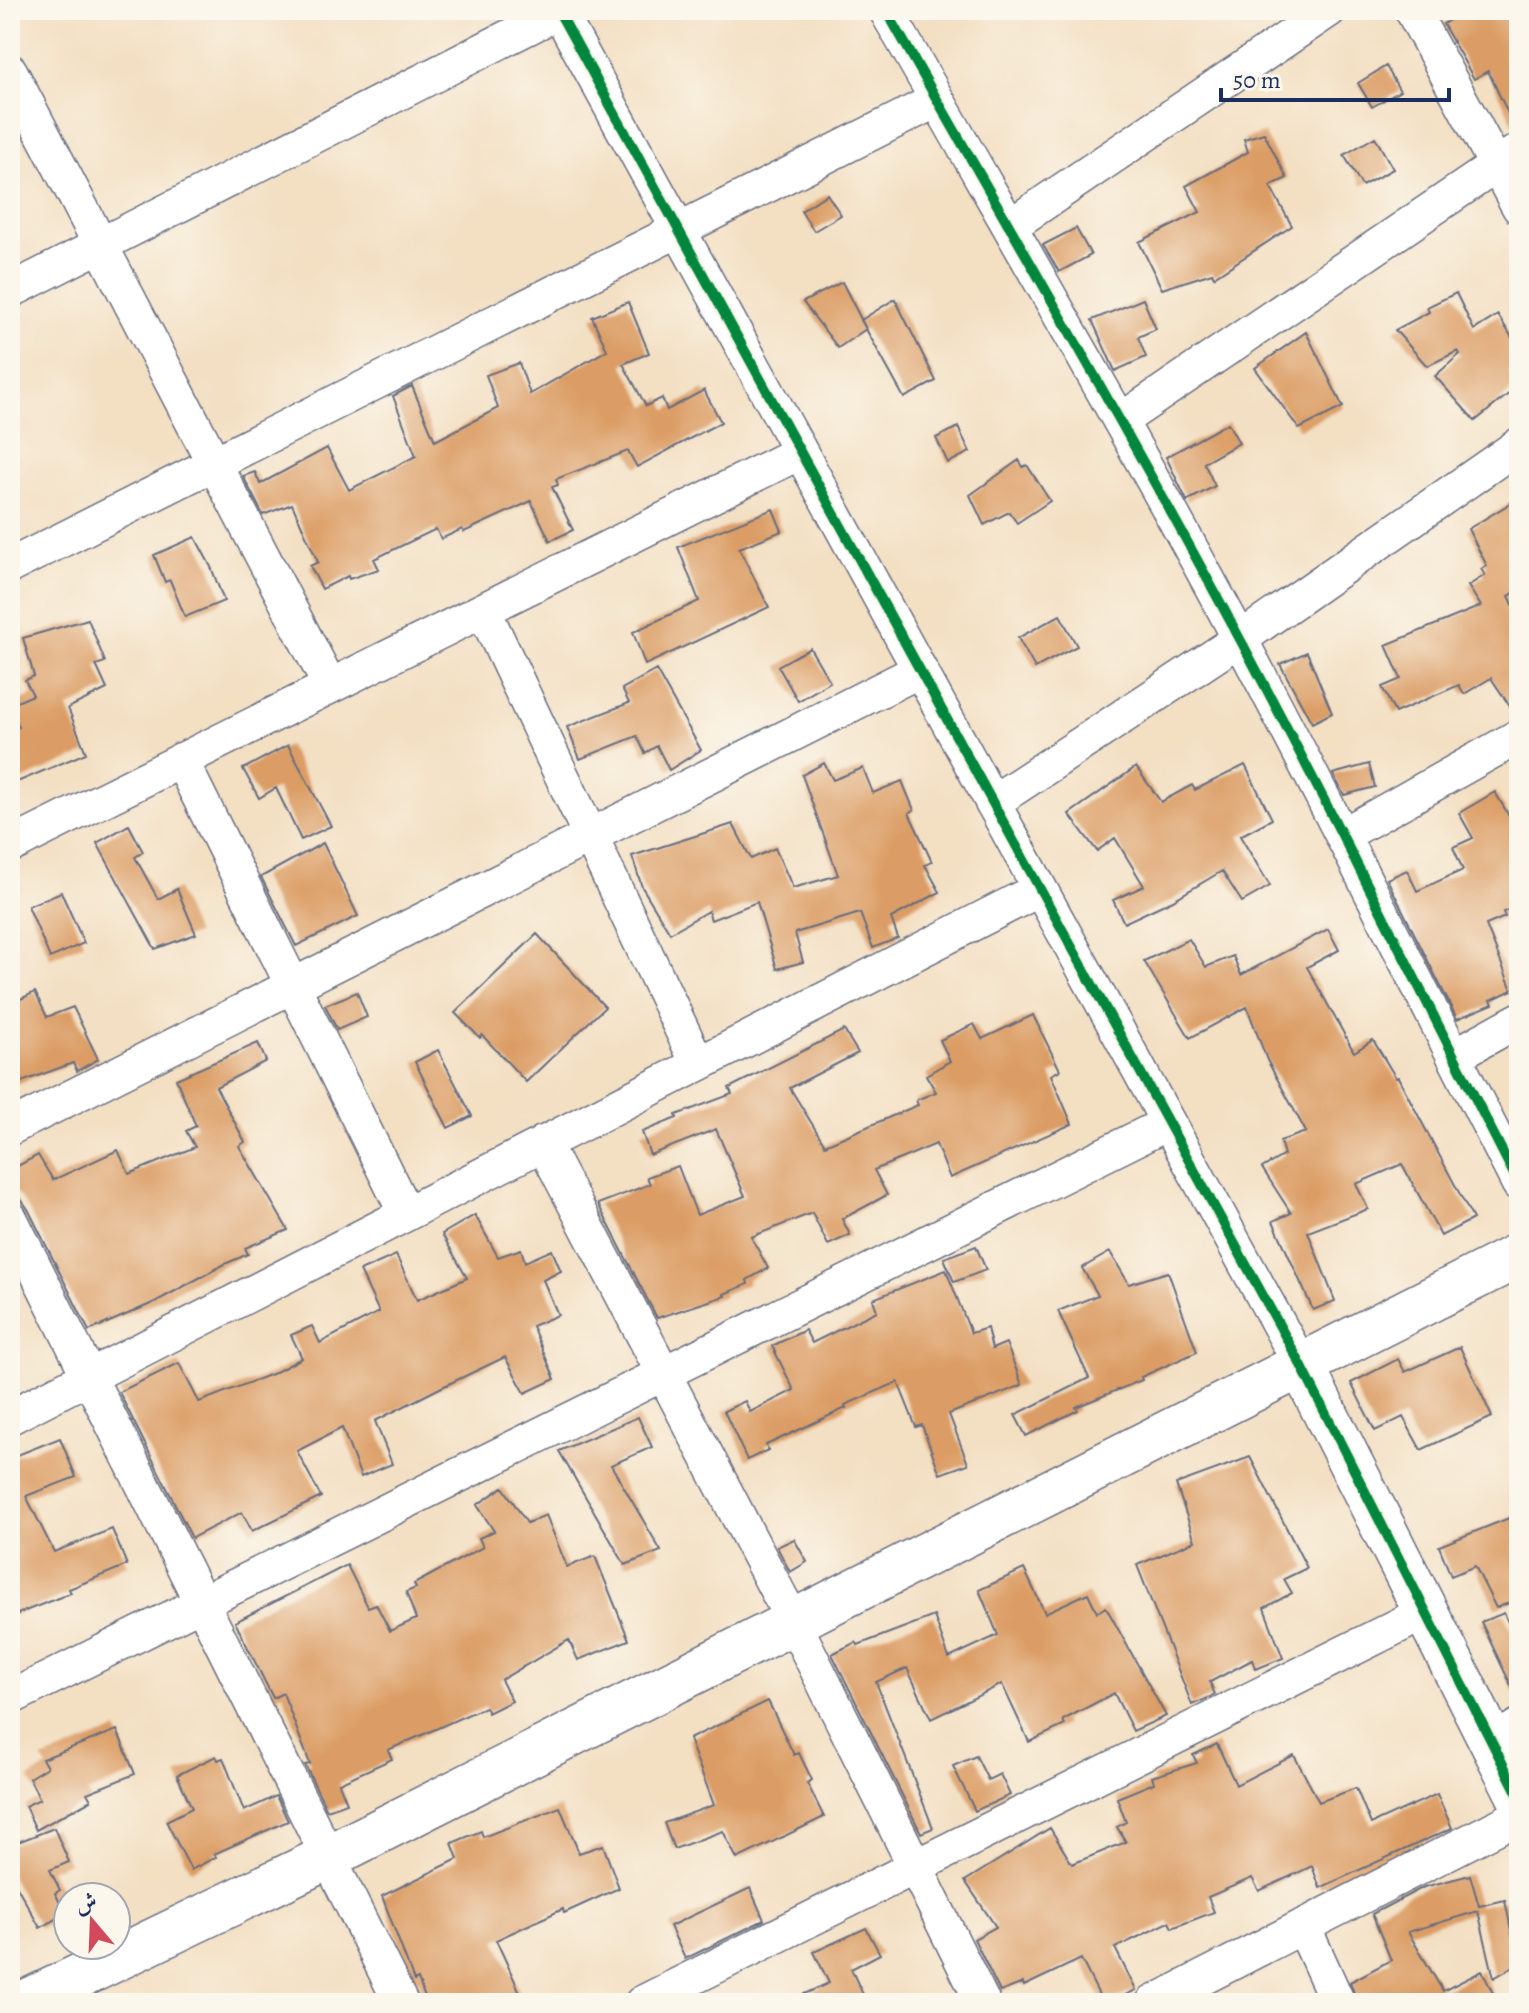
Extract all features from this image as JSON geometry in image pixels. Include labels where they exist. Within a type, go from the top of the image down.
[{"type":"main road","points":[[24,2003],[328,1857],[1519,1255]]},
{"type":"main road","points":[[1301,1365],[1426,1612],[1505,1735],[1519,1796]]},
{"type":"street","points":[[886,10],[1240,639],[1519,1184]]},
{"type":"street","points":[[1010,226],[1329,10]]},
{"type":"street","points":[[1412,10],[1508,158],[1519,207]]},
{"type":"street","points":[[10,291],[558,11],[1301,1365]]},
{"type":"street","points":[[10,71],[330,686]]},
{"type":"street","points":[[10,566],[937,100]]},
{"type":"street","points":[[1120,421],[1508,158]]},
{"type":"street","points":[[992,803],[1240,639],[1519,445]]},
{"type":"street","points":[[10,846],[800,452]]},
{"type":"street","points":[[484,611],[698,1064]]},
{"type":"street","points":[[10,1128],[920,670]]},
{"type":"street","points":[[1343,835],[1519,736]]},
{"type":"street","points":[[181,760],[406,1214]]},
{"type":"street","points":[[10,1417],[1040,889]]},
{"type":"street","points":[[1454,1056],[1519,1020]]},
{"type":"street","points":[[10,1698],[1168,1123]]},
{"type":"street","points":[[543,1143],[794,1623],[983,2003]]},
{"type":"street","points":[[10,1218],[204,1602],[401,2003]]},
{"type":"street","points":[[642,2003],[1426,1612]]},
{"type":"street","points":[[1153,2003],[1519,1816]]},
{"type":"street","points":[[1303,1926],[1338,2003]]},
{"type":"building","points":[[1466,10],[1519,10],[1519,130],[1516,130],[1488,71],[1474,79],[1443,24]]},
{"type":"building","points":[[1386,66],[1400,91],[1372,107],[1358,83]]},
{"type":"building","points":[[1264,133],[1287,178],[1270,186],[1292,226],[1214,277],[1212,273],[1162,289],[1139,242],[1200,212],[1186,186],[1248,152],[1244,139]]},
{"type":"building","points":[[1375,137],[1393,169],[1362,186],[1344,155]]},
{"type":"building","points":[[827,194],[841,215],[814,231],[801,211]]},
{"type":"building","points":[[1076,228],[1091,255],[1059,272],[1043,245]]},
{"type":"building","points":[[842,282],[866,329],[838,348],[803,302]]},
{"type":"building","points":[[1456,293],[1474,330],[1498,315],[1519,349],[1519,365],[1509,371],[1516,388],[1475,421],[1435,376],[1460,354],[1458,351],[1427,366],[1395,330],[1429,312],[1427,307]]},
{"type":"building","points":[[895,299],[936,381],[904,398],[861,320]]},
{"type":"building","points":[[1143,299],[1156,329],[1138,337],[1146,357],[1115,371],[1092,320]]},
{"type":"building","points":[[628,302],[649,353],[623,364],[646,406],[662,398],[667,410],[704,390],[721,422],[637,467],[628,451],[556,479],[558,485],[552,487],[573,530],[550,541],[531,501],[464,532],[462,529],[441,539],[436,529],[374,559],[379,569],[349,579],[348,576],[322,589],[310,566],[318,562],[292,504],[263,515],[243,476],[255,472],[260,484],[327,448],[349,490],[416,456],[393,396],[412,386],[435,441],[498,408],[486,375],[519,363],[530,394],[607,350],[592,317]]},
{"type":"building","points":[[1306,332],[1343,407],[1299,429],[1255,368]]},
{"type":"building","points":[[1228,423],[1239,443],[1204,463],[1215,486],[1187,501],[1166,457]]},
{"type":"building","points":[[958,427],[970,452],[948,463],[936,438]]},
{"type":"building","points":[[1019,460],[1023,467],[1027,465],[1050,501],[1017,523],[1009,512],[984,525],[970,495]]},
{"type":"building","points":[[1519,498],[1519,590],[1509,596],[1519,617],[1519,716],[1491,678],[1464,694],[1459,685],[1395,713],[1382,687],[1401,679],[1386,645],[1481,606],[1468,586],[1485,575],[1481,569],[1487,566],[1468,529]]},
{"type":"building","points":[[773,509],[782,531],[739,548],[769,607],[645,665],[633,632],[699,601],[678,547]]},
{"type":"building","points":[[195,537],[224,601],[185,617],[170,580],[165,582],[154,555]]},
{"type":"building","points":[[1060,615],[1077,646],[1035,668],[1018,638]]},
{"type":"building","points":[[88,619],[105,662],[96,665],[107,689],[68,708],[86,753],[10,785],[10,730],[19,727],[10,705],[33,695],[25,680],[34,676],[23,638]]},
{"type":"building","points":[[810,648],[830,682],[798,701],[778,666]]},
{"type":"building","points":[[1307,652],[1332,713],[1312,723],[1280,664]]},
{"type":"building","points":[[656,670],[701,750],[669,770],[657,746],[645,753],[637,736],[580,759],[567,727],[629,703],[622,689]]},
{"type":"building","points":[[288,745],[331,826],[301,840],[276,788],[259,798],[243,769]]},
{"type":"building","points":[[824,763],[833,780],[863,768],[873,793],[902,781],[914,810],[909,813],[932,862],[925,865],[940,892],[891,918],[898,938],[873,948],[860,913],[795,933],[803,962],[777,969],[757,902],[711,920],[708,911],[670,933],[642,887],[632,856],[733,824],[751,859],[775,848],[793,888],[838,875],[802,775]]},
{"type":"building","points":[[1369,764],[1375,787],[1344,795],[1333,774]]},
{"type":"building","points":[[1245,765],[1272,819],[1240,836],[1270,886],[1242,902],[1222,871],[1173,900],[1124,923],[1113,900],[1144,886],[1115,838],[1097,851],[1069,814],[1136,767],[1161,802],[1192,785],[1195,790]]},
{"type":"building","points":[[1495,792],[1519,833],[1519,906],[1503,912],[1505,917],[1486,925],[1512,990],[1491,1000],[1493,1004],[1457,1019],[1387,879],[1407,870],[1417,891],[1463,870],[1453,847],[1473,838],[1459,813]]},
{"type":"building","points":[[129,825],[143,852],[135,857],[158,899],[177,889],[196,934],[155,949],[97,843]]},
{"type":"building","points":[[323,843],[358,916],[296,946],[261,877]]},
{"type":"building","points":[[61,892],[84,943],[50,958],[28,906]]},
{"type":"building","points":[[1328,929],[1339,950],[1307,967],[1354,1052],[1373,1040],[1398,1077],[1473,1219],[1441,1236],[1402,1164],[1356,1184],[1368,1209],[1308,1232],[1335,1301],[1313,1310],[1273,1221],[1291,1213],[1262,1168],[1284,1155],[1280,1141],[1306,1132],[1267,1060],[1247,1007],[1190,1038],[1144,961],[1189,939],[1206,967],[1233,956],[1241,975]]},
{"type":"building","points":[[537,934],[605,1007],[526,1082],[482,1035],[480,1038],[455,1013]]},
{"type":"building","points":[[35,992],[47,1017],[73,1007],[98,1059],[77,1071],[73,1063],[16,1084],[10,1066],[10,1004]]},
{"type":"building","points":[[357,992],[367,1017],[337,1030],[325,1005]]},
{"type":"building","points":[[1033,1015],[1060,1070],[1051,1075],[1072,1124],[950,1178],[936,1144],[874,1170],[887,1195],[842,1219],[850,1235],[828,1245],[812,1213],[751,1237],[768,1268],[747,1280],[748,1284],[725,1296],[657,1318],[598,1204],[650,1184],[647,1177],[678,1166],[697,1215],[745,1196],[716,1129],[650,1155],[642,1132],[677,1118],[676,1115],[732,1094],[729,1088],[844,1030],[858,1053],[790,1088],[825,1145],[918,1105],[916,1100],[936,1092],[926,1075],[950,1061],[940,1040],[974,1024],[982,1039]]},
{"type":"building","points":[[258,1043],[266,1061],[216,1087],[245,1142],[239,1146],[288,1230],[245,1248],[248,1254],[153,1303],[89,1331],[28,1209],[10,1184],[10,1170],[38,1155],[53,1180],[118,1150],[129,1174],[195,1147],[186,1131],[196,1126],[176,1079]]},
{"type":"building","points":[[438,1050],[472,1116],[448,1128],[415,1062]]},
{"type":"building","points":[[475,1215],[498,1257],[521,1249],[525,1262],[552,1250],[561,1271],[543,1280],[558,1315],[532,1326],[555,1379],[525,1393],[505,1357],[440,1388],[375,1421],[392,1464],[361,1477],[342,1428],[297,1451],[321,1497],[252,1531],[242,1512],[192,1538],[119,1392],[179,1363],[199,1402],[274,1373],[302,1358],[291,1335],[312,1326],[320,1343],[379,1312],[360,1271],[396,1255],[417,1300],[467,1278],[442,1234]]},
{"type":"building","points":[[976,1246],[986,1270],[954,1282],[944,1258]]},
{"type":"building","points":[[1110,1252],[1129,1284],[1168,1272],[1197,1352],[1141,1377],[1142,1380],[1076,1407],[1078,1410],[1026,1436],[1015,1415],[1089,1378],[1058,1311],[1098,1295],[1082,1268]]},
{"type":"building","points":[[946,1270],[971,1333],[987,1328],[992,1349],[1006,1343],[1022,1385],[949,1414],[968,1464],[940,1474],[922,1425],[916,1427],[898,1382],[766,1445],[768,1450],[747,1460],[724,1411],[745,1401],[750,1412],[794,1390],[772,1346],[805,1330],[812,1343],[877,1311],[873,1299]]},
{"type":"building","points":[[1460,1347],[1492,1417],[1421,1450],[1403,1417],[1375,1431],[1351,1383],[1398,1359],[1405,1372]]},
{"type":"building","points":[[638,1417],[652,1447],[611,1465],[661,1551],[625,1565],[559,1451]]},
{"type":"building","points":[[60,1438],[76,1477],[26,1496],[54,1552],[112,1529],[127,1565],[69,1589],[71,1593],[10,1617],[10,1458]]},
{"type":"building","points":[[1250,1457],[1307,1568],[1284,1579],[1292,1593],[1264,1608],[1283,1658],[1256,1669],[1252,1660],[1210,1682],[1215,1695],[1192,1705],[1137,1565],[1195,1541],[1176,1484]]},
{"type":"building","points":[[503,1487],[527,1523],[546,1515],[567,1567],[595,1556],[629,1640],[578,1660],[569,1640],[501,1680],[512,1701],[488,1713],[485,1707],[388,1750],[392,1759],[339,1783],[347,1803],[327,1810],[305,1765],[310,1764],[283,1693],[273,1698],[235,1622],[347,1565],[368,1607],[376,1604],[390,1631],[416,1619],[406,1592],[416,1588],[414,1584],[483,1547],[479,1538],[494,1531],[477,1505]]},
{"type":"building","points":[[1519,1514],[1519,1599],[1496,1608],[1475,1566],[1451,1576],[1439,1546]]},
{"type":"building","points":[[794,1539],[807,1562],[790,1572],[777,1547]]},
{"type":"building","points":[[1024,1569],[1045,1613],[1088,1593],[1097,1612],[1106,1607],[1166,1716],[1133,1731],[1114,1693],[1063,1720],[1065,1725],[1029,1742],[1002,1684],[931,1719],[907,1668],[876,1682],[933,1828],[921,1833],[832,1654],[856,1642],[858,1645],[934,1616],[949,1658],[998,1635],[979,1590]]},
{"type":"building","points":[[1504,1613],[1519,1647],[1519,1702],[1481,1622]]},
{"type":"building","points":[[768,1701],[794,1755],[799,1753],[812,1780],[807,1783],[824,1817],[737,1859],[723,1831],[674,1849],[664,1823],[714,1805],[689,1739]]},
{"type":"building","points":[[117,1730],[135,1774],[87,1793],[91,1800],[36,1830],[25,1806],[40,1799],[29,1778],[47,1767],[42,1759]]},
{"type":"building","points":[[1217,1744],[1236,1785],[1294,1755],[1319,1802],[1356,1788],[1371,1824],[1437,1794],[1452,1828],[1320,1888],[1312,1866],[1259,1891],[1252,1878],[1208,1897],[1214,1912],[1172,1928],[1169,1922],[1115,1948],[1136,1990],[1109,2003],[1103,2003],[1081,1959],[1024,1986],[1023,1983],[1000,1992],[974,1939],[996,1927],[965,1881],[1050,1828],[1072,1864],[1126,1842],[1117,1827],[1126,1822],[1117,1798],[1154,1783],[1152,1777],[1197,1763],[1193,1755]]},
{"type":"building","points":[[216,1756],[218,1760],[223,1758],[244,1811],[276,1796],[288,1821],[214,1854],[216,1857],[191,1870],[166,1821],[192,1808],[177,1775]]},
{"type":"building","points":[[976,1756],[988,1780],[1000,1774],[1010,1795],[975,1811],[953,1766]]},
{"type":"building","points":[[560,1807],[579,1853],[603,1845],[619,1888],[564,1913],[563,1909],[496,1940],[525,2003],[427,2003],[418,1979],[414,1981],[382,1896],[458,1859],[452,1843],[481,1831],[483,1837]]},
{"type":"building","points":[[54,1828],[69,1862],[50,1870],[56,1881],[52,1881],[52,1922],[40,1928],[10,1874],[10,1845]]},
{"type":"building","points":[[1470,1875],[1479,1906],[1505,1900],[1512,1935],[1519,1947],[1519,1963],[1494,1978],[1478,1911],[1408,1932],[1443,1991],[1482,1971],[1498,2003],[1358,2003],[1350,1982],[1391,1960],[1372,1914],[1424,1887]]},
{"type":"building","points":[[750,1888],[764,1920],[685,1959],[670,1926]]},
{"type":"building","points":[[866,1928],[880,1954],[851,1969],[867,2003],[784,2003],[829,1983],[814,1952]]},
{"type":"cycle path","points":[[558,10],[1301,1365],[1519,1796]]},
{"type":"cycle path","points":[[886,10],[1198,561],[1347,844],[1519,1184]]}]
